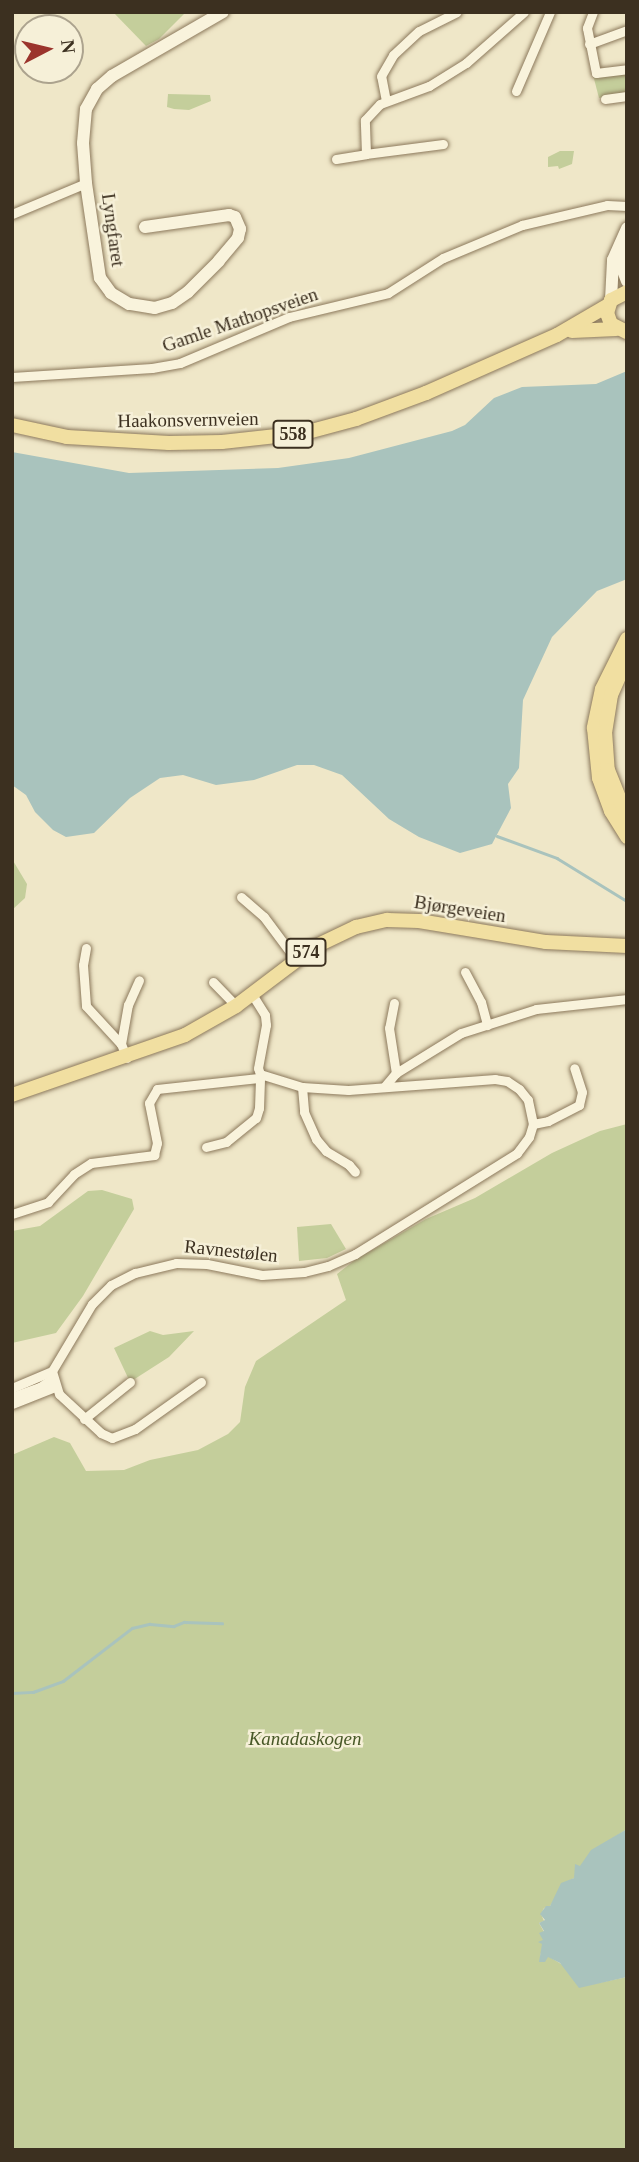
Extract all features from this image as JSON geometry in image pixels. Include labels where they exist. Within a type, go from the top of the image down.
[{"type":"main road","name":"558","points":[[621,330],[608,319],[609,303],[627,292]]},
{"type":"main road","name":"Haakonsvernveien","points":[[12,425],[67,437],[169,443],[222,442],[304,433],[388,408],[557,335],[609,303]]},
{"type":"main road","name":"Haakonsvernveien","points":[[557,335],[586,328],[621,330]]},
{"type":"main road","points":[[627,639],[602,689],[594,728],[599,778],[611,811],[627,837]]},
{"type":"main road","points":[[627,659],[611,695],[605,732],[608,770],[627,817]]},
{"type":"main road","name":"Bjørgeveien","points":[[12,1095],[124,1051],[186,1035],[236,1006],[296,960],[343,931],[387,920],[447,924],[546,942],[627,946]]},
{"type":"street","name":"Lyngfaret","points":[[145,227],[229,215],[235,217],[240,229],[238,238],[188,292],[172,303],[155,308],[129,304],[111,293],[100,278],[86,183],[83,143],[86,109],[97,89],[112,76],[223,12]]},
{"type":"street","points":[[386,101],[381,76],[393,55],[419,31],[457,12]]},
{"type":"street","points":[[366,154],[365,120],[373,109],[452,73],[479,53],[524,12]]},
{"type":"street","points":[[516,91],[550,12]]},
{"type":"street","points":[[593,12],[587,28],[596,74],[627,69]]},
{"type":"street","points":[[589,44],[627,30]]},
{"type":"street","points":[[605,99],[627,96]]},
{"type":"street","points":[[336,159],[443,144]]},
{"type":"street","points":[[12,214],[86,183]]},
{"type":"street","name":"Gamle Mathopsveien","points":[[12,377],[152,368],[180,363],[289,317],[388,293],[443,258],[522,225],[607,205],[627,206]]},
{"type":"street","points":[[626,231],[622,268],[627,281]]},
{"type":"street","points":[[609,303],[613,260],[626,231]]},
{"type":"street","points":[[241,897],[264,917],[296,960]]},
{"type":"street","points":[[86,948],[83,965],[86,1006],[124,1051]]},
{"type":"street","points":[[465,972],[481,1003],[487,1025]]},
{"type":"street","points":[[124,1051],[128,1004],[139,980]]},
{"type":"street","points":[[213,982],[236,1006]]},
{"type":"street","points":[[206,1147],[226,1142],[256,1118],[260,1108],[258,1068],[266,1025],[265,1015],[252,994]]},
{"type":"street","points":[[385,1086],[396,1073],[443,1041],[487,1025],[536,1009],[627,999]]},
{"type":"street","points":[[394,1003],[389,1028],[396,1073]]},
{"type":"street","points":[[12,1214],[48,1202],[74,1174],[90,1163],[154,1155],[157,1143],[149,1103],[151,1095],[157,1089],[259,1076],[302,1087],[348,1090],[495,1079],[519,1089],[528,1100],[533,1124],[548,1121],[579,1105],[582,1092],[574,1068]]},
{"type":"street","points":[[302,1087],[304,1112],[316,1139],[326,1151],[349,1165],[355,1172]]},
{"type":"street","name":"Ravnestølen","points":[[53,1378],[92,1304],[111,1285],[135,1273],[176,1263],[207,1264],[262,1275],[304,1272],[328,1266],[355,1254],[517,1153],[529,1138],[533,1124]]},
{"type":"street","points":[[12,1388],[53,1378]]},
{"type":"street","points":[[12,1397],[40,1387],[53,1378]]},
{"type":"street","points":[[12,1404],[53,1378]]},
{"type":"street","points":[[53,1378],[83,1419],[112,1438],[121,1437],[201,1382]]},
{"type":"street","points":[[83,1419],[130,1382]]},
{"type":"green space","points":[[113,12],[184,14],[159,39],[146,46]]},
{"type":"green space","points":[[625,73],[627,92],[599,98],[593,75]]},
{"type":"green space","points":[[168,94],[210,95],[211,101],[189,110],[174,109],[167,107]]},
{"type":"green space","points":[[560,151],[574,151],[572,164],[559,169],[558,166],[548,167],[548,157]]},
{"type":"green space","points":[[12,859],[27,884],[25,898],[12,910]]},
{"type":"green space","name":"Kanadaskogen","points":[[627,1124],[627,1829],[596,1849],[574,1878],[565,1883],[550,1906],[544,1908],[541,1914],[544,1921],[539,1923],[544,1932],[541,1934],[544,1940],[540,1957],[548,1956],[566,1967],[579,1987],[627,1977],[627,2150],[12,2150],[12,1455],[54,1437],[70,1443],[86,1471],[124,1470],[150,1460],[198,1450],[228,1434],[240,1422],[245,1387],[256,1361],[346,1300],[337,1274],[355,1260],[426,1219],[475,1198],[552,1153],[600,1131]]},
{"type":"green space","points":[[102,1190],[132,1199],[134,1209],[83,1296],[56,1333],[12,1343],[12,1231],[40,1226],[88,1191]]},
{"type":"green space","points":[[331,1224],[346,1249],[327,1258],[299,1261],[297,1227]]},
{"type":"green space","points":[[150,1331],[163,1335],[194,1331],[169,1357],[130,1382],[114,1348]]},
{"type":"water","points":[[627,371],[627,579],[597,591],[552,637],[523,700],[519,768],[508,784],[511,808],[492,844],[460,853],[419,837],[389,819],[342,775],[314,765],[297,765],[254,780],[216,785],[183,775],[160,778],[130,798],[94,833],[66,837],[53,830],[35,812],[26,795],[12,785],[12,452],[129,473],[278,468],[349,458],[452,431],[465,425],[494,398],[522,387],[596,384]]},
{"type":"water","points":[[627,1829],[627,1977],[579,1988],[560,1963],[548,1957],[545,1962],[539,1962],[542,1944],[538,1942],[543,1940],[539,1933],[544,1931],[539,1923],[545,1920],[540,1914],[546,1906],[550,1906],[561,1883],[574,1878],[575,1864],[580,1866],[591,1850]]},
{"type":"waterway","points":[[497,836],[557,858],[627,901]]},
{"type":"waterway","points":[[12,1693],[33,1692],[63,1681],[132,1628],[150,1624],[174,1626],[184,1622],[222,1623]]}]
